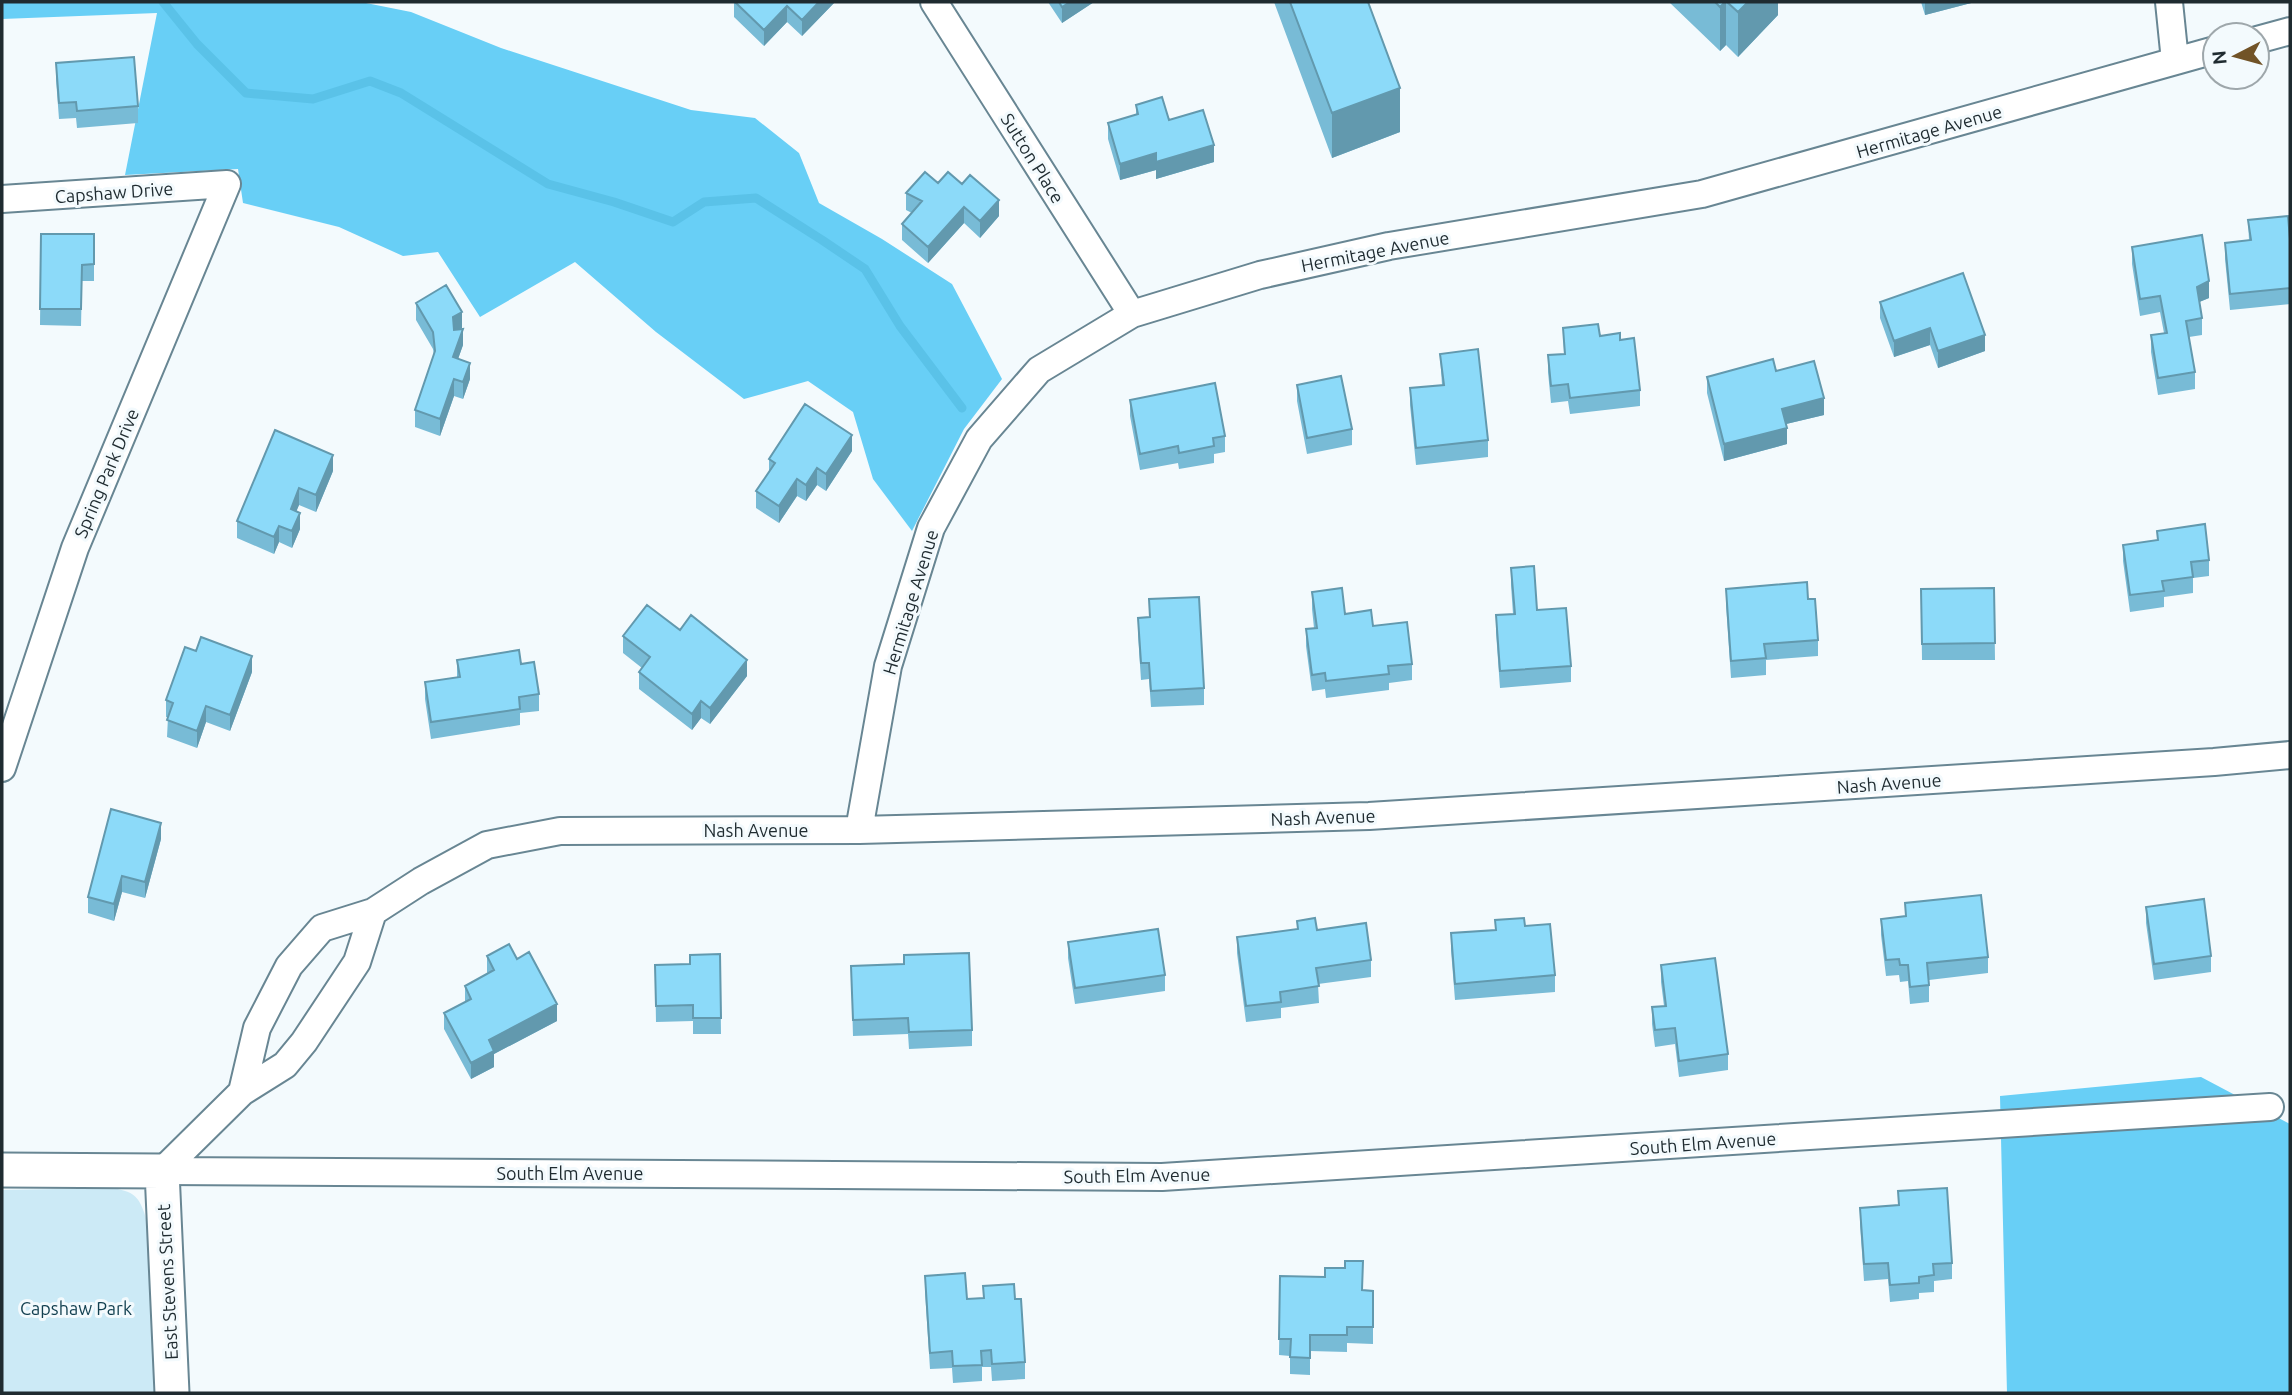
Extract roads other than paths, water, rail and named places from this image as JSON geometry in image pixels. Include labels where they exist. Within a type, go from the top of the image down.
[{"type":"street","name":"Sutton Place","points":[[934,2],[1132,314]]},
{"type":"street","points":[[2169,2],[2175,61]]},
{"type":"street","points":[[2271,36],[2290,31]]},
{"type":"street","name":"Hermitage Avenue","points":[[859,830],[888,666],[931,528],[979,439],[1039,370],[1132,314],[1260,275],[1389,246],[1702,194],[2201,54]]},
{"type":"street","name":"Capshaw Drive","points":[[2,199],[227,184]]},
{"type":"street","name":"Spring Park Drive","points":[[2,768],[75,548],[227,184]]},
{"type":"street","name":"Nash Avenue","points":[[242,1092],[257,1028],[289,966],[322,928],[373,912],[421,881],[487,845],[560,831],[859,830],[1369,816],[2186,764],[2290,755]]},
{"type":"street","points":[[162,1171],[242,1092],[285,1065],[304,1042],[357,962],[373,912]]},
{"type":"street","name":"South Elm Avenue","points":[[2,1170],[1162,1177],[2270,1107]]},
{"type":"street","name":"East Stevens Street","points":[[162,1171],[172,1393]]},
{"type":"waterway","points":[[163,2],[197,44],[246,93],[313,99],[370,81],[401,93],[548,184],[673,222],[704,202],[756,198],[865,269],[900,326],[962,408]]},
{"type":"park label","name":"Capshaw Park","points":[[76,1308]]}]
